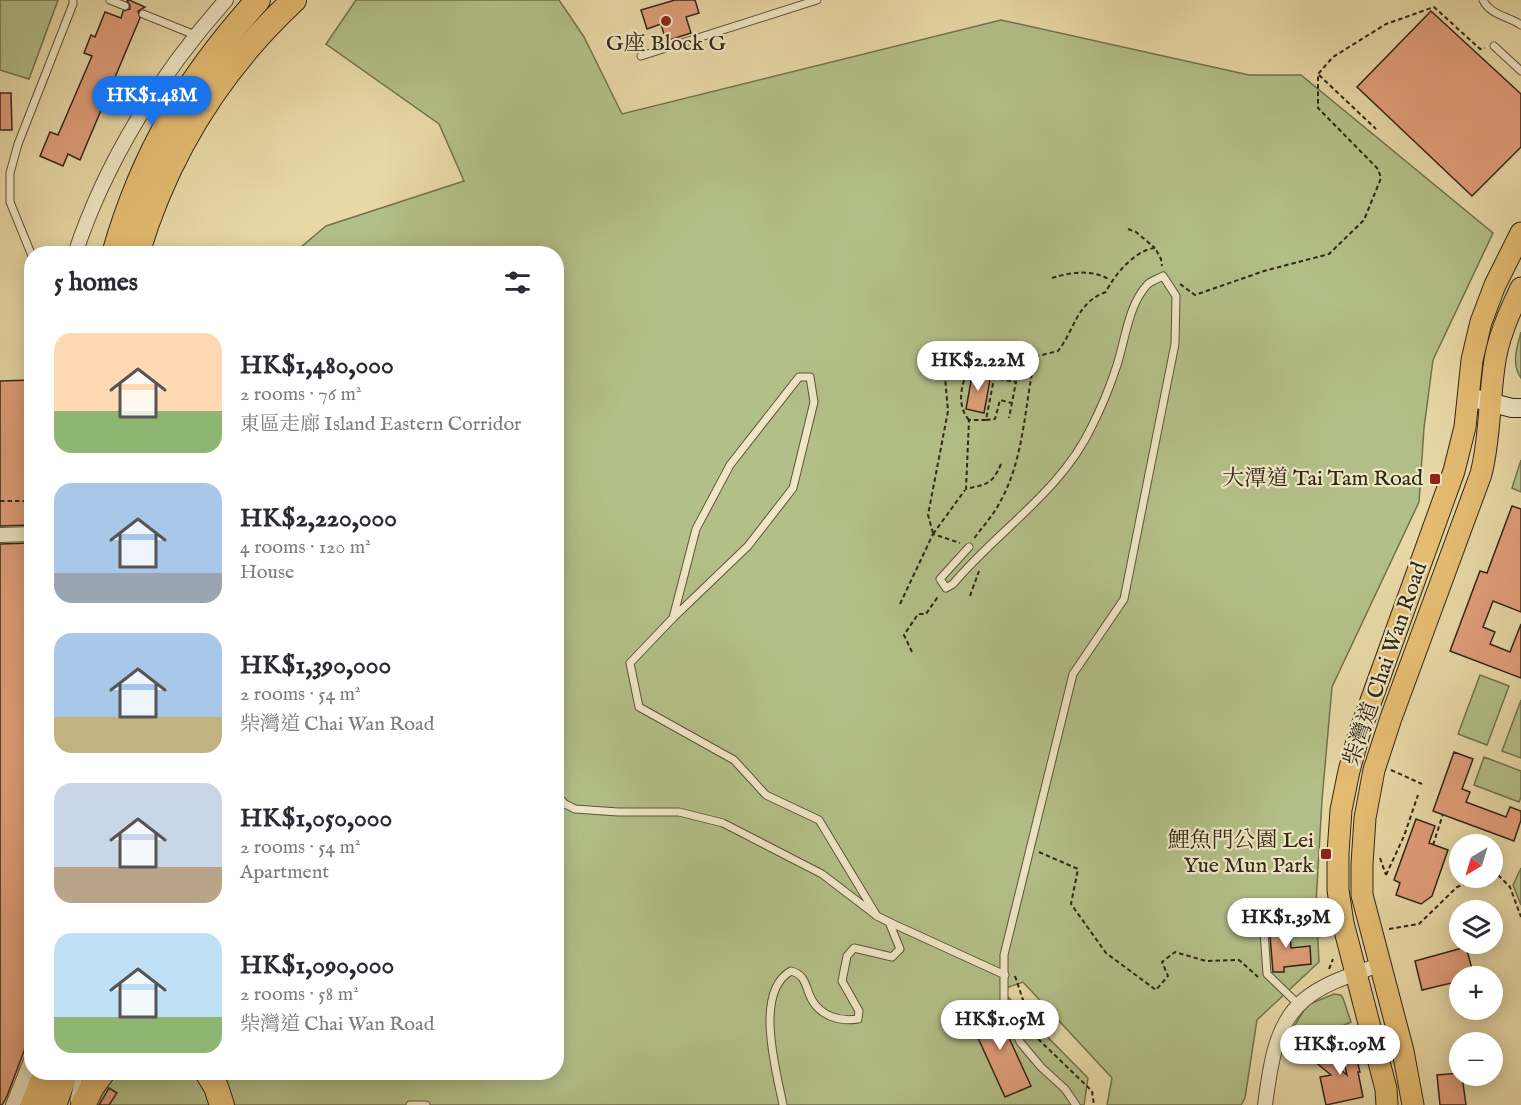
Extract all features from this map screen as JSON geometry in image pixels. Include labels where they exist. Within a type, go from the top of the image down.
[{"type":"highway","points":[[117,246],[137,185],[156,142],[175,108],[198,72],[258,0]]},
{"type":"highway","points":[[140,246],[163,183],[195,121],[223,78],[245,50],[294,0]]},
{"type":"highway","points":[[33,1105],[43,1080]]},
{"type":"highway","points":[[54,1105],[63,1080]]},
{"type":"highway","points":[[83,1105],[97,1080]]},
{"type":"highway","points":[[212,1080],[222,1105]]},
{"type":"main road","name":"柴灣道 Chai Wan Road","points":[[1387,1105],[1386,1089],[1343,923],[1338,890],[1338,853],[1344,791],[1359,734],[1454,471],[1462,442],[1472,360],[1480,322],[1495,285],[1521,233]]},
{"type":"main road","name":"柴灣道 Chai Wan Road","points":[[1413,1105],[1403,1051],[1365,911],[1361,880],[1365,818],[1370,787],[1391,718],[1481,474],[1487,451],[1494,365],[1499,342],[1521,288]]},
{"type":"main road","points":[[1469,397],[1521,408]]},
{"type":"street","points":[[78,246],[116,157],[155,93],[195,35],[226,0]]},
{"type":"street","points":[[0,535],[24,534]]},
{"type":"street","points":[[1265,1105],[1275,1049],[1282,1028],[1299,1005],[1316,991],[1379,965]]},
{"type":"street","points":[[13,1105],[24,1078]]},
{"type":"lane","points":[[28,246],[10,202],[10,173],[18,144],[73,0]]},
{"type":"lane","points":[[110,0],[125,6]]},
{"type":"lane","points":[[641,56],[817,0]]},
{"type":"lane","points":[[1483,0],[1487,8],[1495,14],[1504,15],[1521,25]]},
{"type":"lane","points":[[143,14],[195,35]]},
{"type":"lane","points":[[1494,46],[1521,70]]},
{"type":"lane","points":[[969,547],[940,579],[946,588],[953,584],[990,545],[1040,499],[1070,463],[1092,428],[1115,371],[1134,307],[1148,284],[1164,279],[1176,296],[1175,344],[1124,599],[1073,674],[1004,955],[1004,1000],[1020,1042],[1065,1089],[1076,1105]]},
{"type":"lane","points":[[673,618],[696,530],[730,465],[799,377],[810,377],[814,402],[793,488],[748,546],[630,663],[639,706],[734,760],[766,795],[819,820],[877,915]]},
{"type":"lane","points":[[564,803],[575,809],[679,812],[723,823],[822,874],[889,922],[1005,975]]},
{"type":"lane","points":[[1274,917],[1263,917],[1267,974],[1299,1005]]},
{"type":"lane","points":[[783,1105],[770,1037],[770,1017],[775,991],[784,975],[791,972],[804,978],[812,1000],[820,1010],[834,1018],[846,1021],[858,1019],[859,1011],[842,981],[847,956],[854,948],[892,957],[900,949],[889,922]]},
{"type":"lane","points":[[72,1105],[78,1080]]},
{"type":"lane","points":[[410,1105],[426,1105]]},
{"type":"path","points":[[1128,229],[1136,232],[1155,248],[1161,259],[1164,279],[1182,284],[1195,295],[1264,271],[1329,254],[1364,220],[1381,177],[1378,169],[1318,108],[1318,74],[1333,57],[1386,24],[1434,7],[1480,49],[1494,46]]},
{"type":"path","points":[[1318,74],[1376,129]]},
{"type":"path","points":[[933,534],[969,547],[999,504],[1010,482],[1020,453],[1032,373],[1038,356],[1058,351],[1084,305],[1094,296],[1106,292],[1111,280],[1127,261],[1147,249],[1155,248]]},
{"type":"path","points":[[1052,278],[1068,273],[1084,273],[1102,275],[1111,280]]},
{"type":"path","points":[[933,534],[928,515],[948,411],[945,377],[947,357],[958,349],[970,367]]},
{"type":"path","points":[[970,367],[996,366],[1032,373]]},
{"type":"path","points":[[900,604],[933,534],[966,489],[969,420],[960,402],[965,375],[970,367]]},
{"type":"path","points":[[986,420],[994,378],[1016,382],[1010,418]]},
{"type":"path","points":[[969,420],[995,419],[1000,400],[1012,403]]},
{"type":"path","points":[[966,489],[989,484],[997,475],[1001,464]]},
{"type":"path","points":[[0,501],[24,501]]},
{"type":"path","points":[[912,652],[904,635],[918,614],[926,614],[934,600],[946,588]]},
{"type":"path","points":[[1388,768],[1422,784]]},
{"type":"path","points":[[1386,875],[1404,836],[1418,795]]},
{"type":"path","points":[[1433,845],[1443,814]]},
{"type":"path","points":[[1030,849],[1078,869],[1071,904],[1106,953],[1156,990],[1168,976],[1162,962],[1174,952],[1206,961],[1239,960],[1264,984]]},
{"type":"path","points":[[1503,880],[1510,887],[1521,918]]},
{"type":"path","points":[[1383,929],[1419,924],[1457,888]]},
{"type":"path","points":[[1004,955],[1014,958],[1014,972],[1035,1036],[1092,1091],[1094,1105]]},
{"type":"green space","points":[[0,0],[58,0],[29,79],[0,70]]},
{"type":"green space","points":[[356,0],[559,0],[584,37],[622,114],[1001,20],[1249,75],[1301,75],[1493,233],[1433,360],[1424,428],[1419,502],[1332,687],[1316,903],[1319,962],[1257,1020],[1245,1098],[1241,1105],[1107,1105],[1112,1078],[1023,982],[1003,989],[1004,993],[1088,1078],[1084,1105],[84,1105],[91,1080],[564,1080],[564,246],[302,246],[326,226],[464,181],[439,124],[326,44]]},
{"type":"green space","points":[[1521,332],[1521,378],[1516,361]]},
{"type":"green space","points":[[1521,460],[1521,492],[1512,488]]},
{"type":"green space","points":[[1480,675],[1509,686],[1487,745],[1458,734]]},
{"type":"green space","points":[[1521,700],[1521,758],[1502,751]]},
{"type":"green space","points":[[1484,757],[1521,771],[1519,802],[1474,785]]},
{"type":"green space","points":[[1521,868],[1521,905],[1513,885]]},
{"type":"green space","points":[[1334,994],[1341,995],[1343,998],[1351,1022],[1299,1045],[1292,1045],[1286,1040],[1307,1005]]},
{"type":"building","name":"G座 Block G","points":[[675,0],[695,0],[699,13],[686,17],[691,33],[666,41],[661,24],[647,29],[641,10]]},
{"type":"building","points":[[127,1],[145,7],[138,11],[140,18],[80,160],[68,154],[63,166],[40,156],[50,132],[58,135],[92,56],[84,53],[91,35],[95,37],[105,12],[121,18],[123,11],[130,9]]},
{"type":"building","points":[[1431,11],[1521,94],[1521,147],[1472,196],[1357,87]]},
{"type":"building","points":[[0,93],[11,93],[12,130],[0,130]]},
{"type":"building","points":[[973,370],[991,374],[984,413],[966,409]]},
{"type":"building","points":[[24,380],[24,525],[0,526],[0,381]]},
{"type":"building","points":[[1512,506],[1521,509],[1521,612],[1493,601],[1483,627],[1495,632],[1490,644],[1510,652],[1521,624],[1521,678],[1450,651],[1480,571],[1487,573]]},
{"type":"building","points":[[24,543],[24,1051],[2,1105],[0,1105],[0,544]]},
{"type":"building","points":[[1454,752],[1473,759],[1462,789],[1470,792],[1466,802],[1506,817],[1510,807],[1521,811],[1521,820],[1514,841],[1503,837],[1503,834],[1495,834],[1433,811]]},
{"type":"building","points":[[1416,819],[1435,826],[1429,843],[1448,850],[1432,896],[1421,904],[1396,895],[1400,883],[1394,880]]},
{"type":"building","points":[[1289,921],[1291,948],[1310,946],[1311,964],[1284,967],[1284,972],[1273,972],[1269,923]]},
{"type":"building","points":[[1449,952],[1449,954],[1468,954],[1471,966],[1449,966],[1449,984],[1422,990],[1415,961]]},
{"type":"building","points":[[994,1005],[1031,1086],[1005,1097],[968,1016]]},
{"type":"building","points":[[1352,1041],[1360,1072],[1358,1072],[1363,1097],[1326,1105],[1320,1077],[1331,1075],[1308,1056],[1315,1048],[1347,1075],[1340,1044]]},
{"type":"building","points":[[1449,1074],[1449,1086],[1463,1086],[1466,1105],[1440,1105],[1437,1075]]},
{"type":"building","points":[[109,1088],[117,1093],[109,1105],[99,1105]]},
{"type":"place","name":"G座 Block G","points":[[666,21]]},
{"type":"place","name":"大潭道 Tai Tam Road","points":[[1435,479]]},
{"type":"place","name":"鯉魚門公園 Lei Yue Mun Park","points":[[1326,854]]}]
